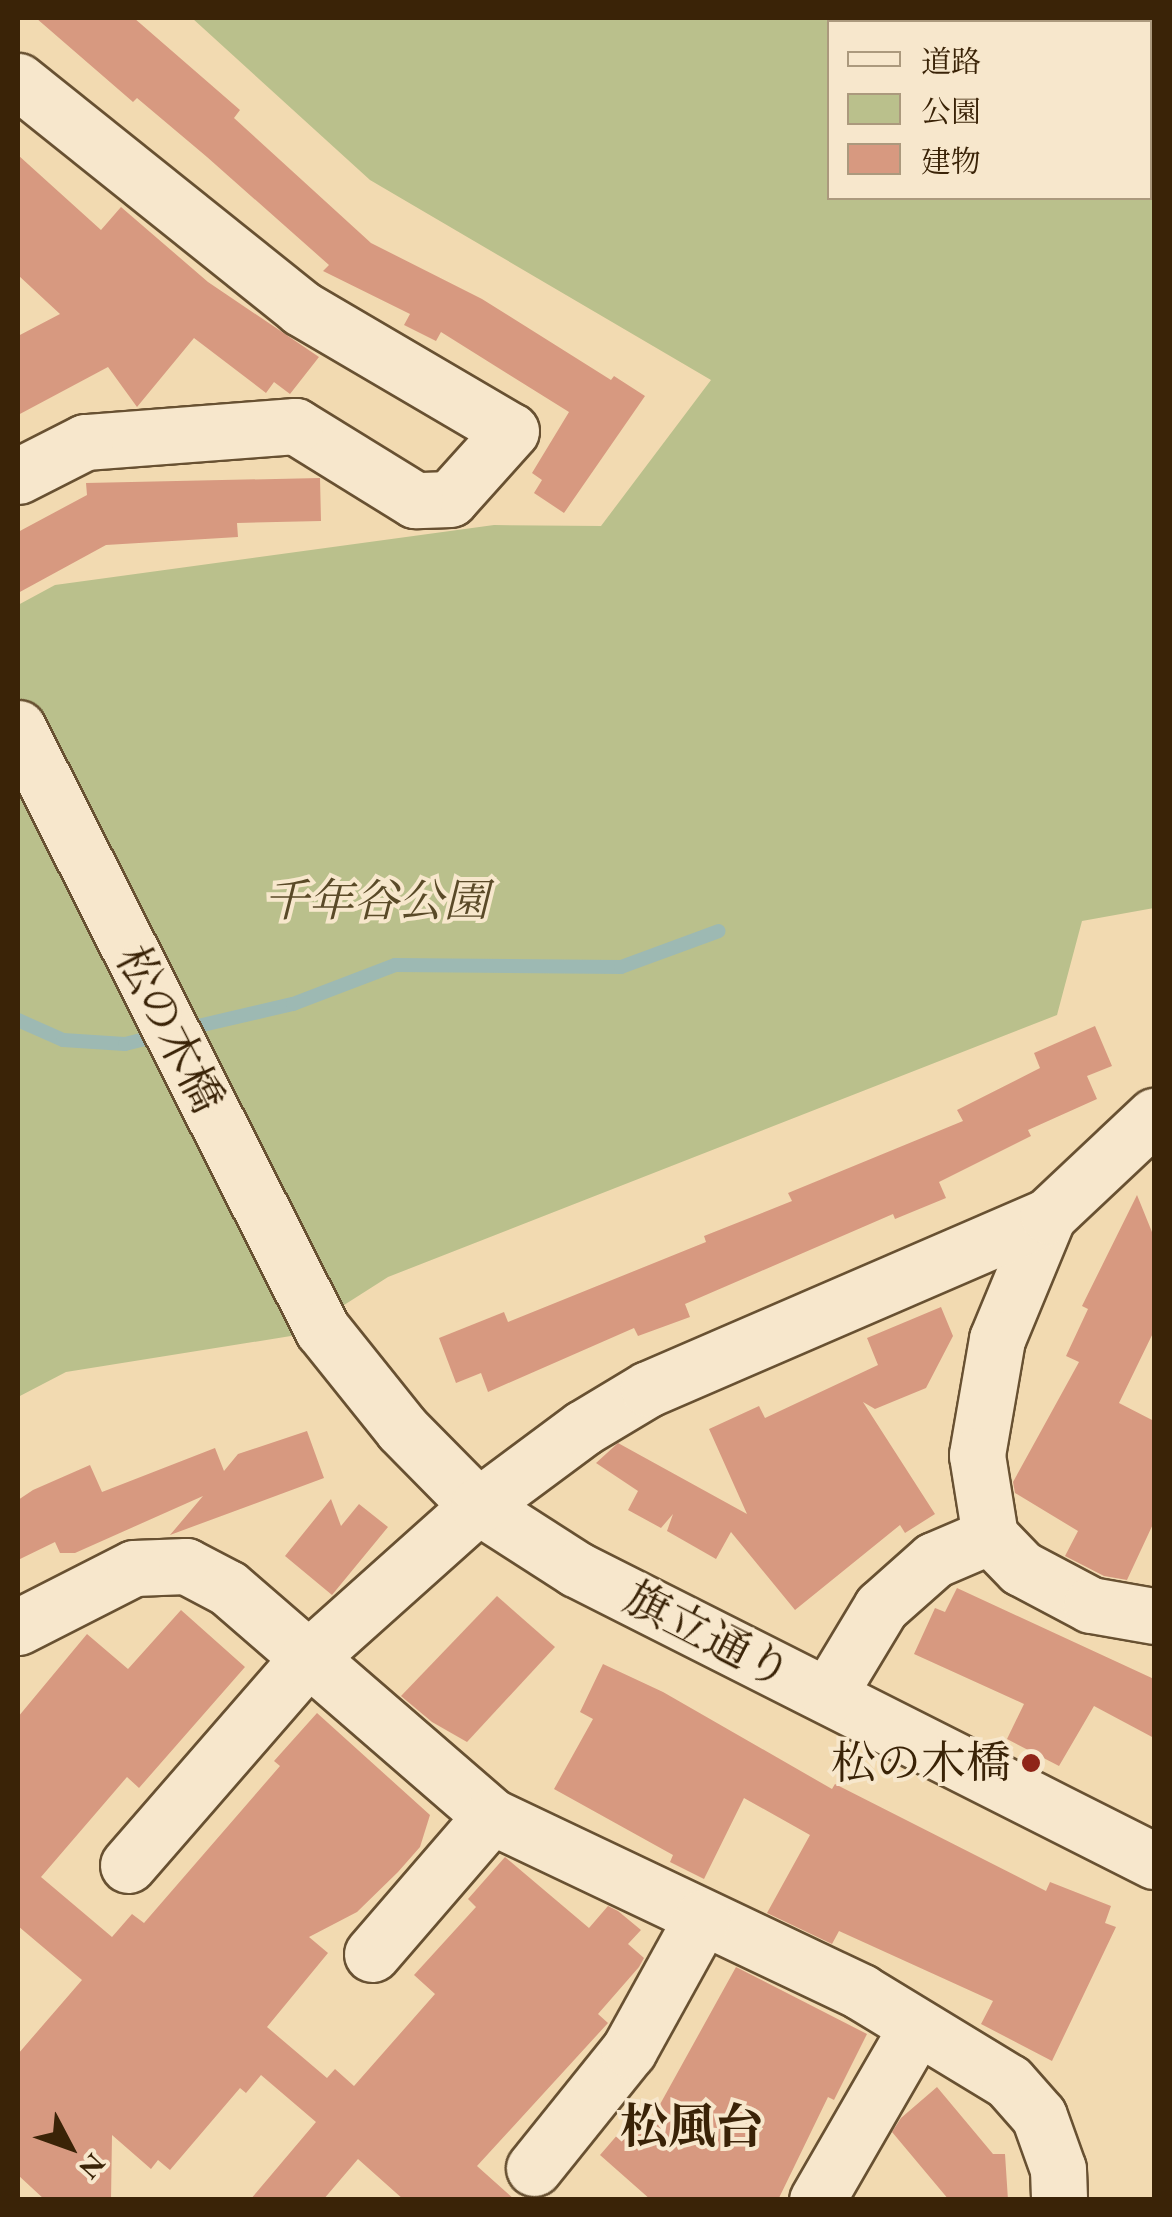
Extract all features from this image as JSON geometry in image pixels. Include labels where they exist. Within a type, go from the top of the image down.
[{"type":"street","points":[[18,81],[301,308],[511,431],[450,499],[414,500],[295,426],[85,442],[18,476]]},
{"type":"street","name":"松の木橋","points":[[18,728],[322,1329]]},
{"type":"street","points":[[128,1864],[307,1659],[478,1506],[583,1428],[648,1389],[1048,1216],[1154,1116]]},
{"type":"street","points":[[1048,1216],[997,1339],[977,1455],[990,1536],[1020,1568],[1091,1605],[1154,1616]]},
{"type":"street","name":"旗立通り","points":[[322,1329],[389,1414],[478,1506],[576,1568],[1154,1861]]},
{"type":"street","points":[[828,1695],[881,1607],[934,1560],[990,1536]]},
{"type":"street","points":[[18,1627],[134,1568],[186,1566],[228,1588],[490,1816],[861,1992],[1009,2082],[1039,2116],[1058,2169],[1059,2200]]},
{"type":"street","points":[[372,1954],[490,1816]]},
{"type":"street","points":[[534,2168],[629,2050],[702,1918]]},
{"type":"street","points":[[817,2200],[917,2027]]},
{"type":"green space","name":"千年谷公園","points":[[192,18],[1154,18],[1154,908],[1082,921],[1057,1015],[388,1277],[297,1335],[66,1372],[18,1397],[18,605],[55,585],[494,525],[601,526],[711,380],[370,180]]},
{"type":"building","points":[[36,18],[134,18],[240,110],[234,118],[371,243],[482,299],[611,380],[614,376],[645,396],[564,513],[534,493],[542,480],[532,473],[569,412],[441,332],[436,341],[404,325],[410,314],[323,271],[329,265],[207,157],[137,98],[133,102]]},
{"type":"building","points":[[18,155],[101,230],[121,207],[208,282],[319,357],[290,394],[274,382],[266,393],[194,338],[137,407],[108,367],[18,415],[18,336],[60,314],[18,275]]},
{"type":"building","points":[[320,478],[321,521],[237,523],[238,537],[106,545],[18,593],[18,532],[87,495],[86,483]]},
{"type":"building","points":[[1095,1026],[1112,1066],[1087,1076],[1097,1099],[1028,1130],[1031,1136],[939,1182],[946,1198],[895,1219],[893,1214],[685,1304],[690,1317],[638,1336],[634,1328],[488,1392],[481,1373],[456,1383],[439,1338],[504,1312],[508,1322],[706,1242],[704,1236],[792,1201],[788,1193],[963,1121],[957,1110],[1040,1068],[1034,1053]]},
{"type":"building","points":[[1137,1195],[1154,1237],[1154,1331],[1119,1403],[1154,1421],[1154,1522],[1127,1580],[1104,1576],[1065,1556],[1078,1531],[1015,1493],[1013,1482],[1079,1362],[1066,1356],[1088,1309],[1082,1306]]},
{"type":"building","points":[[941,1307],[953,1336],[926,1388],[875,1409],[863,1402],[935,1514],[905,1533],[900,1525],[795,1610],[731,1532],[716,1559],[667,1531],[673,1514],[661,1528],[628,1510],[638,1491],[596,1463],[618,1443],[747,1514],[709,1429],[759,1406],[765,1418],[878,1365],[867,1338]]},
{"type":"building","points":[[307,1431],[324,1478],[170,1535],[203,1496],[75,1553],[60,1553],[55,1542],[18,1560],[18,1500],[33,1490],[90,1465],[102,1492],[215,1448],[224,1471],[238,1454]]},
{"type":"building","points":[[331,1499],[341,1526],[359,1504],[388,1527],[332,1595],[285,1556]]},
{"type":"building","points":[[957,1588],[1154,1679],[1154,1738],[1094,1706],[1059,1766],[1007,1739],[1024,1704],[914,1654],[935,1608],[945,1612]]},
{"type":"building","points":[[497,1596],[555,1647],[467,1742],[432,1722],[401,1696]]},
{"type":"building","points":[[181,1610],[245,1667],[139,1788],[127,1777],[41,1877],[112,1937],[132,1914],[144,1923],[280,1766],[274,1761],[317,1713],[430,1815],[420,1847],[398,1872],[357,1912],[309,1937],[328,1953],[267,2027],[327,2078],[335,2069],[354,2086],[435,1994],[414,1975],[476,1907],[468,1899],[505,1857],[589,1928],[608,1906],[618,1911],[641,1930],[628,1944],[644,1958],[598,2014],[608,2023],[477,2166],[515,2200],[404,2200],[358,2159],[323,2200],[250,2200],[316,2122],[261,2075],[246,2093],[240,2088],[170,2170],[158,2160],[151,2169],[112,2135],[111,2200],[45,2200],[18,2175],[18,2054],[82,1980],[18,1926],[18,1717],[87,1634],[128,1669]]},
{"type":"building","points":[[603,1664],[663,1692],[832,1789],[835,1784],[1046,1891],[1050,1882],[1111,1906],[1105,1923],[1116,1927],[1052,2061],[981,2024],[993,2001],[839,1931],[832,1944],[767,1913],[810,1835],[744,1798],[704,1879],[670,1862],[673,1855],[554,1789],[593,1719],[580,1712]]},
{"type":"building","points":[[736,1967],[867,2034],[834,2100],[828,2097],[778,2200],[651,2200],[600,2155],[632,2118],[648,2126]]},
{"type":"building","points":[[937,2087],[993,2154],[1005,2154],[1008,2200],[949,2200],[892,2132],[901,2118]]},
{"type":"waterway","points":[[181,1030],[293,1004],[395,965],[621,967],[719,931]]},
{"type":"waterway","points":[[18,1020],[63,1040],[125,1044],[161,1035]]},
{"type":"place","name":"松の木橋","points":[[1031,1763]]},
{"type":"district","name":"松風台","points":[[692,2127]]}]
